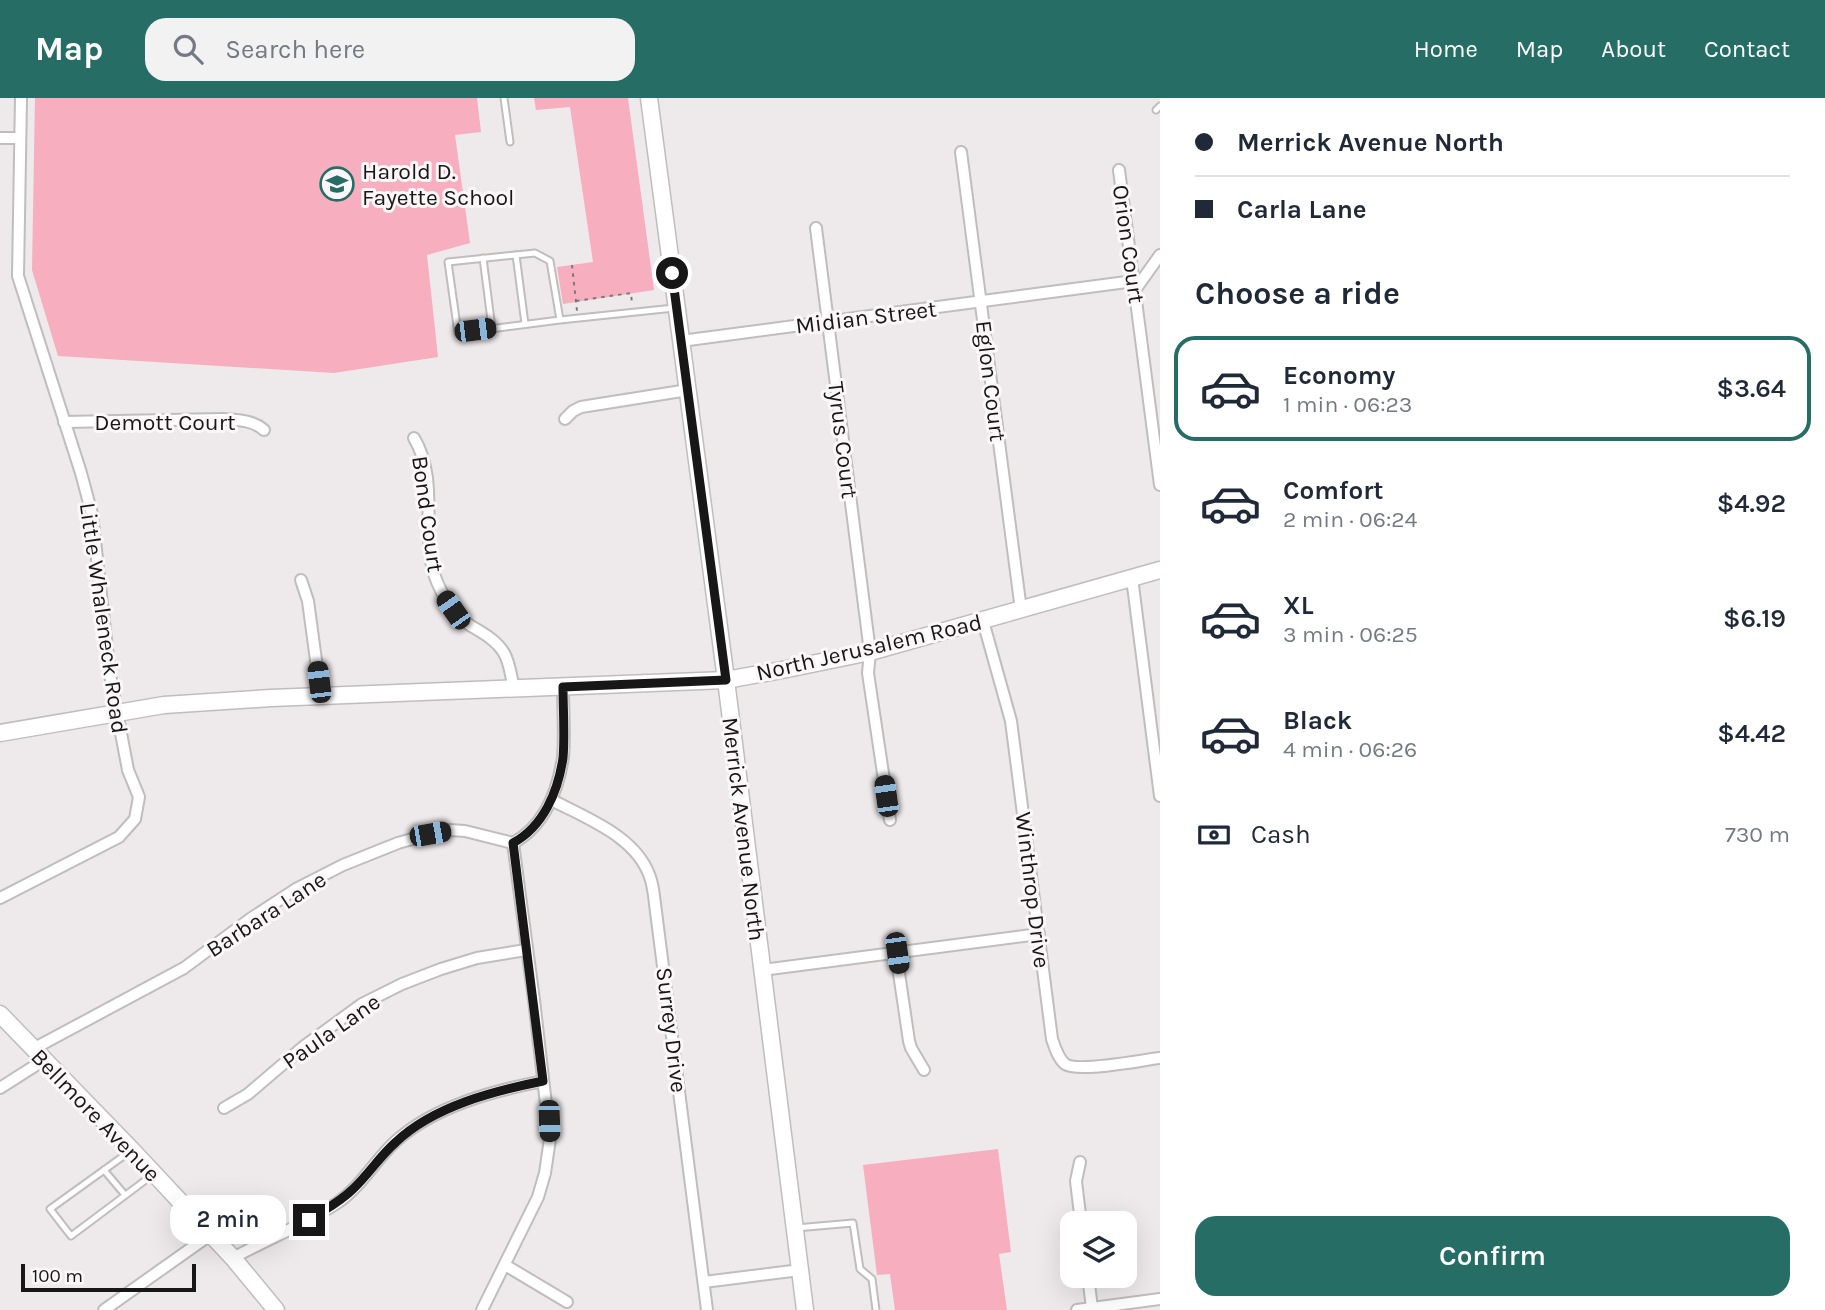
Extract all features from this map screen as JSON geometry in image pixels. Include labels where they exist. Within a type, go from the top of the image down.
[{"type":"main road","name":"Merrick Avenue North","points":[[649,98],[805,1310]]},
{"type":"main road","name":"North Jerusalem Road","points":[[0,733],[164,705],[726,680],[870,652],[1160,570]]},
{"type":"main road","name":"Bellmore Avenue","points":[[0,1014],[233,1258],[276,1310]]},
{"type":"street","name":"Little Whaleneck Road","points":[[0,898],[119,837],[135,819],[139,797],[128,771],[116,714],[92,514],[18,276],[21,98]]},
{"type":"street","points":[[0,138],[19,138]]},
{"type":"street","name":"Eglon Court","points":[[961,152],[1021,610]]},
{"type":"street","name":"Orion Court","points":[[1119,170],[1160,485]]},
{"type":"street","name":"Tyrus Court","points":[[816,228],[870,652],[868,673],[890,820]]},
{"type":"street","points":[[1134,286],[1160,255]]},
{"type":"street","name":"Midian Street","points":[[681,341],[1134,286]]},
{"type":"street","points":[[565,419],[581,407],[688,390]]},
{"type":"street","name":"Demott Court","points":[[64,422],[223,419],[249,422],[264,430]]},
{"type":"street","name":"Bond Court","points":[[414,438],[421,450],[428,483],[434,574],[443,596],[453,610],[468,624],[491,638],[503,652],[514,689]]},
{"type":"street","points":[[1132,578],[1160,796]]},
{"type":"street","points":[[301,580],[308,601],[321,697]]},
{"type":"street","name":"Winthrop Drive","points":[[984,621],[1011,721],[1052,1039],[1058,1055],[1064,1063],[1072,1067],[1085,1068],[1160,1058]]},
{"type":"street","points":[[482,1310],[538,1197],[550,1139],[513,843],[534,828],[552,800],[563,757],[563,687]]},
{"type":"street","name":"Surrey Drive","points":[[552,800],[627,843],[641,858],[650,877],[708,1310]]},
{"type":"street","name":"Barbara Lane","points":[[0,1088],[39,1055],[184,968],[296,889],[343,865],[398,843],[450,830],[513,843]]},
{"type":"street","points":[[762,970],[1039,934]]},
{"type":"street","name":"Paula Lane","points":[[225,1108],[248,1094],[303,1047],[362,1004],[441,969],[477,958],[526,950]]},
{"type":"street","points":[[897,953],[909,1041],[924,1070]]},
{"type":"street","points":[[233,1258],[309,1220],[338,1202],[353,1190],[396,1141],[422,1123],[474,1098],[543,1081]]},
{"type":"street","points":[[1080,1163],[1076,1181],[1080,1211]]},
{"type":"street","points":[[104,1310],[210,1235]]},
{"type":"street","points":[[505,1265],[567,1302]]},
{"type":"street","points":[[704,1282],[800,1269]]},
{"type":"street","points":[[1087,1288],[1085,1309],[1160,1300]]},
{"type":"lane","points":[[504,98],[510,142]]},
{"type":"lane","points":[[560,320],[550,261],[535,253],[449,262],[458,332],[677,307]]},
{"type":"lane","points":[[516,255],[525,324]]},
{"type":"lane","points":[[483,258],[492,328]]},
{"type":"lane","points":[[132,1150],[50,1209],[71,1236],[153,1175]]},
{"type":"lane","points":[[104,1170],[125,1195]]},
{"type":"lane","points":[[795,1228],[853,1223],[860,1269],[872,1279],[876,1310]]},
{"type":"path","points":[[572,265],[577,312]]},
{"type":"path","points":[[576,301],[631,292],[632,304]]},
{"type":"shaded area","name":"Harold D. Fayette School","points":[[35,98],[477,98],[481,132],[455,135],[470,243],[427,255],[438,357],[334,373],[58,356],[32,270]]},
{"type":"shaded area","points":[[534,98],[628,98],[654,290],[563,304],[557,267],[593,262],[570,107],[536,110]]},
{"type":"shaded area","points":[[998,1149],[1011,1252],[999,1254],[1007,1310],[895,1310],[890,1274],[877,1275],[863,1165]]},
{"type":"place","name":"Harold D. Fayette School","points":[[337,184]]},
{"type":"route","points":[[309,1220],[353,1190],[396,1141],[422,1123],[474,1098],[543,1081],[513,843],[534,828],[552,800],[563,757],[563,687],[726,680],[672,273]]}]
